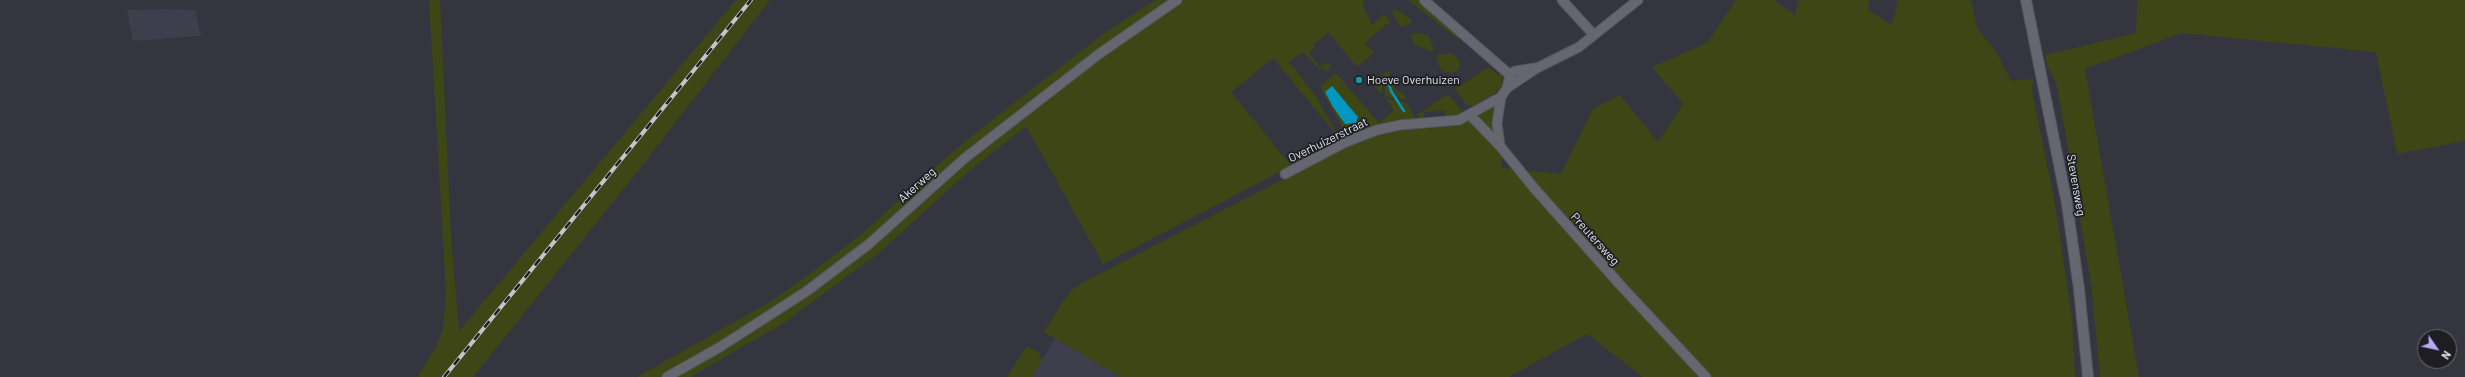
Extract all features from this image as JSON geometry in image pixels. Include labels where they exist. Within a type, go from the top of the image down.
[{"type":"street","name":"Akerweg","points":[[667,377],[720,347],[807,291],[874,240],[965,158],[1099,54],[1177,0]]},
{"type":"street","points":[[1424,0],[1510,74]]},
{"type":"street","points":[[1562,0],[1593,34]]},
{"type":"street","points":[[1500,146],[1497,124],[1504,92],[1510,74],[1515,71],[1537,68],[1570,52],[1638,0]]},
{"type":"street","name":"Stevensweg","points":[[2026,0],[2067,204],[2079,290],[2088,377]]},
{"type":"street","name":"Overhuizerstraat","points":[[1285,174],[1346,142],[1377,130],[1400,125],[1454,122],[1470,115],[1537,68]]},
{"type":"street","name":"Preutersweg","points":[[1470,115],[1500,146],[1602,265],[1706,377]]},
{"type":"shaded area","points":[[127,10],[195,10],[201,36],[133,41]]},
{"type":"shaded area","points":[[1055,338],[1121,377],[1032,377]]},
{"type":"green space","points":[[429,0],[440,0],[451,237],[459,331],[736,0],[770,0],[634,176],[473,377],[417,377],[435,349],[443,329],[446,292]]},
{"type":"green space","points":[[1156,0],[1365,0],[1362,4],[1372,25],[1384,14],[1391,22],[1390,25],[1388,23],[1365,43],[1374,53],[1357,67],[1328,32],[1313,45],[1315,48],[1309,53],[1320,67],[1327,62],[1331,67],[1326,72],[1322,68],[1320,70],[1303,52],[1289,62],[1315,95],[1339,138],[1273,58],[1231,92],[1291,166],[1103,264],[1026,126],[968,172],[880,252],[784,323],[690,377],[637,377],[770,302],[808,275],[863,233],[951,153],[992,120],[1106,32]]},
{"type":"green space","points":[[1408,0],[1417,0],[1460,36],[1458,39]]},
{"type":"green space","points":[[1736,0],[1773,0],[1795,15],[1799,0],[1869,0],[1868,10],[1892,25],[1898,0],[1971,0],[1977,28],[1996,52],[2011,81],[2033,79],[2032,92],[2055,204],[2072,319],[2075,377],[1643,377],[1587,334],[1509,377],[1121,377],[1044,332],[1063,301],[1073,289],[1084,282],[1358,141],[1375,135],[1395,130],[1452,126],[1470,119],[1502,155],[1501,168],[1561,174],[1593,109],[1620,95],[1658,142],[1683,104],[1652,67],[1707,43]]},
{"type":"green space","points":[[2137,0],[2465,0],[2465,141],[2397,154],[2376,52],[2182,33],[2085,69],[2139,377],[2100,377],[2091,283],[2066,136],[2056,82],[2047,66],[2045,55],[2136,33]]},
{"type":"green space","points":[[1394,8],[1412,20],[1411,23],[1401,27],[1392,13]]},
{"type":"green space","points":[[1415,33],[1428,35],[1434,50],[1430,51],[1413,44],[1411,35]]},
{"type":"green space","points":[[1452,53],[1460,62],[1459,70],[1453,73],[1441,71],[1436,55]]},
{"type":"green space","points":[[1488,67],[1498,75],[1501,72],[1501,86],[1498,91],[1474,106],[1467,105],[1455,89]]},
{"type":"green space","points":[[1388,70],[1390,73],[1382,89],[1382,95],[1372,84]]},
{"type":"green space","points":[[1336,73],[1379,123],[1394,110],[1385,98],[1407,103],[1416,120],[1380,125],[1351,136],[1346,134],[1321,89],[1321,85]]},
{"type":"green space","points":[[1390,78],[1395,89],[1405,95],[1406,100],[1385,96],[1385,87]]},
{"type":"green space","points":[[1448,94],[1462,111],[1461,115],[1446,118],[1445,111],[1424,112],[1424,121],[1419,120],[1418,114]]},
{"type":"green space","points":[[1496,105],[1494,135],[1477,115]]},
{"type":"green space","points":[[1027,346],[1039,353],[1042,360],[1032,377],[1007,377]]},
{"type":"water","points":[[1332,86],[1358,117],[1356,123],[1345,124],[1333,107],[1325,92]]},
{"type":"waterway","points":[[1387,78],[1391,91],[1404,111]]},
{"type":"railway","points":[[444,377],[751,0]]},
{"type":"place","name":"Hoeve Overhuizen","points":[[1359,80]]}]
